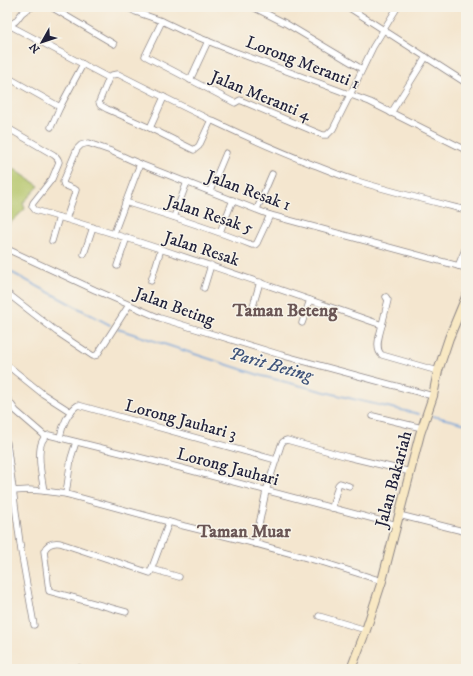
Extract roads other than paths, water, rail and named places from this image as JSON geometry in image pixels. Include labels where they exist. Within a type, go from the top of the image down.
[{"type":"main road","name":"Jalan Bakariah","points":[[351,669],[366,630],[382,580],[438,371],[449,338],[466,297]]},
{"type":"street","points":[[8,24],[15,23],[23,12],[32,7]]},
{"type":"street","points":[[51,7],[114,44]]},
{"type":"street","name":"Lorong Meranti 1","points":[[127,7],[208,41],[370,102],[466,150]]},
{"type":"street","points":[[253,7],[284,23],[362,69]]},
{"type":"street","points":[[348,7],[466,84]]},
{"type":"street","points":[[350,95],[373,47],[397,8]]},
{"type":"street","name":"Jalan Meranti 4","points":[[162,21],[145,56],[235,103],[240,100],[322,135],[327,135],[333,129],[350,95]]},
{"type":"street","points":[[8,24],[109,78]]},
{"type":"street","points":[[190,80],[208,41]]},
{"type":"street","points":[[391,113],[426,57]]},
{"type":"street","points":[[51,127],[83,64]]},
{"type":"street","points":[[211,120],[198,146],[194,150],[100,105],[99,102],[109,78],[112,75],[118,74],[211,120],[287,155],[356,181],[466,210]]},
{"type":"street","points":[[7,77],[60,107]]},
{"type":"street","points":[[150,128],[164,97]]},
{"type":"street","name":"Jalan Resak","points":[[11,130],[54,155],[58,160],[52,179],[34,200],[32,206],[35,210],[127,237],[382,325]]},
{"type":"street","name":"Jalan Resak 1","points":[[66,219],[76,190],[64,185],[63,182],[77,149],[81,145],[88,143],[270,215],[466,268]]},
{"type":"street","points":[[210,191],[226,153]]},
{"type":"street","points":[[114,234],[140,164]]},
{"type":"street","points":[[257,209],[272,174]]},
{"type":"street","points":[[174,217],[187,182]]},
{"type":"street","points":[[220,232],[233,200]]},
{"type":"street","name":"Jalan Resak 5","points":[[125,202],[220,232],[252,245],[255,245],[270,215]]},
{"type":"street","points":[[52,241],[59,217]]},
{"type":"street","points":[[84,254],[93,227]]},
{"type":"street","points":[[117,266],[127,237]]},
{"type":"street","points":[[458,266],[466,247]]},
{"type":"street","name":"Jalan Beting","points":[[7,249],[160,318],[348,374],[432,396]]},
{"type":"street","points":[[151,281],[162,249]]},
{"type":"street","points":[[204,288],[211,265]]},
{"type":"street","points":[[253,306],[260,282]]},
{"type":"street","points":[[7,293],[57,332],[93,356],[97,355],[129,305]]},
{"type":"street","points":[[386,297],[388,300],[377,347],[379,353],[438,371]]},
{"type":"street","points":[[302,323],[310,300]]},
{"type":"street","points":[[7,365],[43,394],[71,412],[62,427],[60,437]]},
{"type":"street","points":[[9,401],[16,411],[45,436],[40,458],[44,490]]},
{"type":"street","name":"Lorong Jauhari 3","points":[[71,412],[78,405],[276,460]]},
{"type":"street","points":[[374,416],[422,428]]},
{"type":"street","name":"Lorong Jauhari","points":[[45,436],[52,435],[60,437],[397,525]]},
{"type":"street","points":[[255,544],[266,491],[282,442],[287,440],[348,458],[410,472]]},
{"type":"street","points":[[66,494],[71,458],[76,442]]},
{"type":"street","points":[[7,443],[11,490],[34,625]]},
{"type":"street","points":[[332,508],[338,485],[349,486]]},
{"type":"street","points":[[11,490],[44,490],[66,494],[322,562],[382,580]]},
{"type":"street","points":[[399,515],[463,531]]},
{"type":"street","points":[[151,571],[169,522]]},
{"type":"street","points":[[126,612],[49,591],[44,551],[46,547],[55,542],[151,571],[179,577]]},
{"type":"street","points":[[319,616],[366,630]]},
{"type":"waterway","name":"Parit Beting","points":[[7,270],[110,325]]},
{"type":"waterway","name":"Parit Beting","points":[[118,329],[262,376],[419,414]]},
{"type":"waterway","name":"Parit Beting","points":[[433,416],[466,424]]},
{"type":"district","name":"Taman Beteng","points":[[285,310]]},
{"type":"district","name":"Taman Muar","points":[[244,531]]}]
